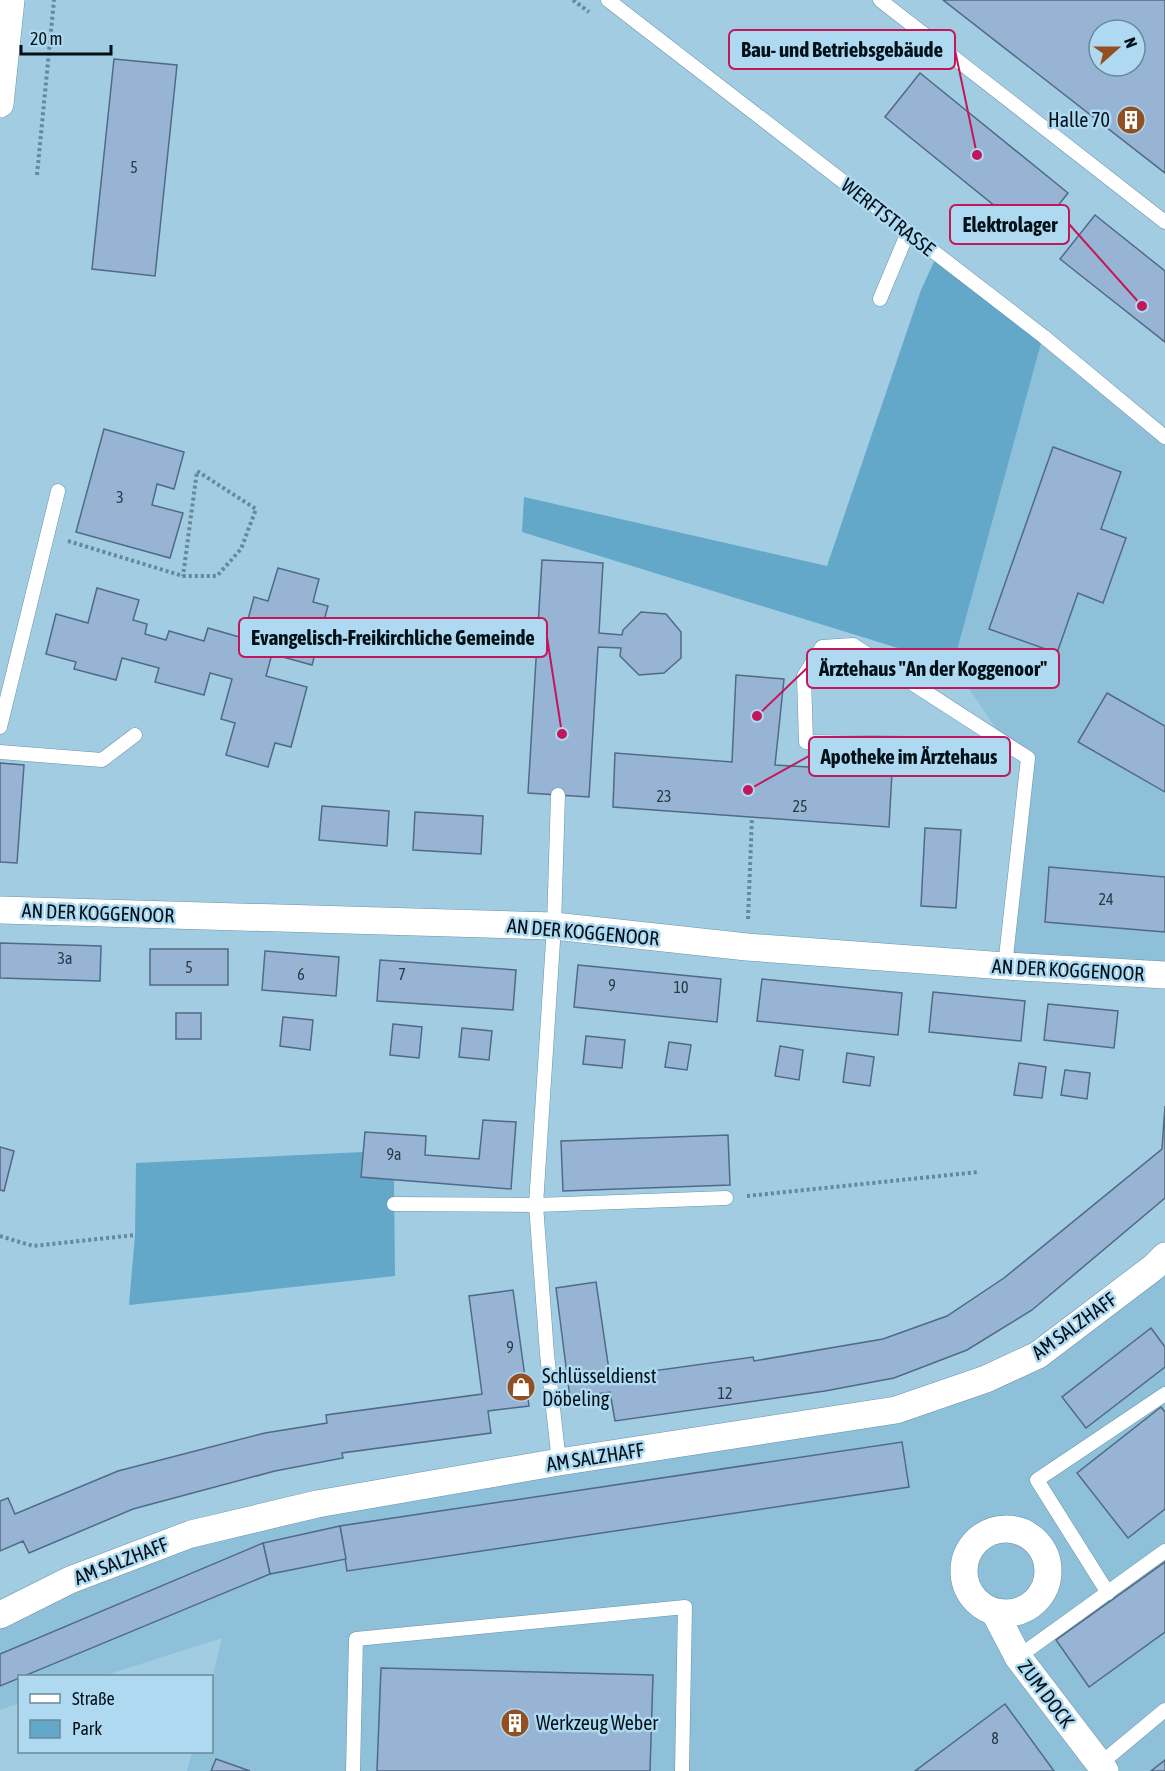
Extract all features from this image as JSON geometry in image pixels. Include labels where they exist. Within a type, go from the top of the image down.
[{"type":"street","points":[[0,104],[11,0]]},
{"type":"street","name":"AN DER KOGGENOOR","points":[[0,910],[554,926],[747,947],[1165,975]]},
{"type":"street","name":"AM SALZHAFF","points":[[0,1615],[70,1580],[191,1534],[317,1504],[559,1462],[906,1407],[986,1379],[1038,1355],[1154,1267],[1165,1256]]},
{"type":"street","name":"ZUM DOCK","points":[[995,1613],[1018,1657],[1102,1768]]},
{"type":"lane","name":"WERFTSTRASSE","points":[[608,0],[1043,336],[1165,437]]},
{"type":"lane","points":[[880,0],[1165,222]]},
{"type":"lane","points":[[880,299],[908,232]]},
{"type":"lane","points":[[0,727],[58,491]]},
{"type":"lane","points":[[1005,966],[1028,758],[853,645],[822,647],[804,676],[806,742],[1007,745]]},
{"type":"lane","points":[[0,752],[102,760],[135,735]]},
{"type":"lane","points":[[558,795],[554,926],[536,1205],[547,1354],[559,1462]]},
{"type":"lane","points":[[394,1204],[536,1205],[726,1198]]},
{"type":"lane","points":[[1108,1593],[1036,1480],[1165,1394]]},
{"type":"lane","points":[[1018,1657],[1165,1551]]},
{"type":"lane","points":[[353,1771],[356,1638],[685,1607],[682,1771]]},
{"type":"lane","points":[[1102,1768],[1165,1710]]},
{"type":"path","points":[[37,175],[54,0]]},
{"type":"path","points":[[47,535],[183,576],[217,576],[241,549],[256,509],[197,471],[183,576]]},
{"type":"path","points":[[747,947],[752,818]]},
{"type":"path","points":[[726,1198],[978,1172]]},
{"type":"path","points":[[0,1236],[33,1246],[135,1235]]},
{"type":"shaded area","points":[[1043,336],[1165,437],[1165,975],[1005,966],[1028,758],[1007,745],[953,665]]},
{"type":"shaded area","points":[[1165,1256],[1165,1771],[187,1771],[192,1753],[213,1753],[213,1675],[222,1638],[106,1675],[18,1675],[18,1703],[0,1710],[0,1615],[191,1534],[896,1410],[1038,1355]]},
{"type":"green space","points":[[937,255],[1043,336],[953,665],[522,532],[524,497],[827,566],[921,290]]},
{"type":"green space","points":[[363,1152],[361,1177],[394,1180],[395,1276],[129,1305],[135,1235],[136,1163]]},
{"type":"building","name":"Halle 70","points":[[943,0],[1165,0],[1165,173]]},
{"type":"building","points":[[114,59],[177,65],[155,276],[92,269]]},
{"type":"building","points":[[920,73],[1068,193],[1033,237],[885,117]]},
{"type":"building","points":[[1095,215],[1165,271],[1165,342],[1060,259]]},
{"type":"building","points":[[104,429],[184,452],[174,489],[157,484],[152,505],[183,513],[170,558],[76,532]]},
{"type":"building","points":[[1053,447],[1121,472],[1101,529],[1126,538],[1103,603],[1078,593],[1057,653],[989,629]]},
{"type":"building","points":[[542,560],[603,563],[599,633],[622,635],[623,630],[641,612],[666,614],[681,632],[681,658],[664,673],[639,675],[620,656],[621,648],[598,647],[589,797],[528,793]]},
{"type":"building","points":[[278,568],[319,579],[313,602],[328,606],[312,665],[272,654],[266,676],[307,687],[291,747],[275,743],[268,767],[226,755],[235,723],[221,719],[232,679],[210,673],[204,695],[155,682],[159,668],[122,658],[116,680],[74,669],[76,662],[46,654],[56,614],[88,623],[97,588],[139,600],[133,620],[147,624],[145,634],[166,640],[169,631],[204,641],[208,628],[243,638],[254,597],[268,601]]},
{"type":"building","points":[[736,675],[784,679],[775,765],[892,772],[889,827],[613,807],[615,753],[732,762]]},
{"type":"building","points":[[1107,693],[1165,726],[1165,792],[1078,742]]},
{"type":"building","points":[[0,763],[24,765],[17,863],[0,862]]},
{"type":"building","points":[[322,806],[389,811],[387,846],[319,840]]},
{"type":"building","points":[[415,812],[483,816],[481,854],[413,850]]},
{"type":"building","points":[[925,828],[961,830],[956,908],[921,906]]},
{"type":"building","points":[[1049,867],[1165,877],[1165,932],[1045,922]]},
{"type":"building","points":[[0,943],[101,946],[100,981],[0,978]]},
{"type":"building","points":[[150,949],[228,949],[228,985],[150,985]]},
{"type":"building","points":[[265,951],[339,957],[336,996],[262,990]]},
{"type":"building","points":[[380,960],[516,970],[513,1010],[377,1001]]},
{"type":"building","points":[[578,965],[721,979],[717,1022],[574,1007]]},
{"type":"building","points":[[762,979],[902,993],[898,1035],[757,1021]]},
{"type":"building","points":[[933,992],[1025,1001],[1021,1041],[929,1032]]},
{"type":"building","points":[[1048,1004],[1118,1011],[1114,1048],[1044,1040]]},
{"type":"building","points":[[176,1013],[201,1013],[201,1039],[176,1039]]},
{"type":"building","points":[[283,1017],[313,1020],[310,1050],[280,1046]]},
{"type":"building","points":[[393,1024],[422,1027],[419,1058],[390,1055]]},
{"type":"building","points":[[462,1028],[492,1031],[489,1060],[459,1057]]},
{"type":"building","points":[[586,1036],[625,1040],[622,1068],[583,1064]]},
{"type":"building","points":[[669,1042],[691,1045],[687,1070],[665,1067]]},
{"type":"building","points":[[780,1046],[803,1050],[799,1080],[775,1076]]},
{"type":"building","points":[[847,1053],[874,1057],[870,1086],[843,1082]]},
{"type":"building","points":[[1019,1063],[1046,1067],[1042,1098],[1014,1095]]},
{"type":"building","points":[[1065,1070],[1090,1073],[1087,1099],[1061,1095]]},
{"type":"building","points":[[1165,1106],[1165,1198],[1032,1310],[967,1350],[894,1378],[825,1391],[615,1421],[610,1392],[570,1398],[556,1288],[596,1282],[610,1377],[753,1357],[754,1361],[883,1339],[947,1316],[1004,1278],[1162,1149]]},
{"type":"building","points":[[483,1120],[516,1122],[511,1189],[361,1177],[365,1132],[426,1136],[425,1155],[479,1159]]},
{"type":"building","points":[[728,1135],[730,1185],[563,1191],[561,1141]]},
{"type":"building","points":[[0,1147],[14,1151],[4,1191],[0,1190]]},
{"type":"building","points":[[513,1290],[529,1406],[488,1411],[491,1433],[342,1453],[343,1458],[275,1471],[133,1509],[29,1553],[23,1541],[0,1551],[0,1501],[8,1498],[15,1514],[118,1471],[265,1433],[327,1423],[326,1415],[482,1394],[469,1296]]},
{"type":"building","points":[[1151,1328],[1165,1347],[1165,1367],[1086,1428],[1062,1397]]},
{"type":"building","points":[[1161,1407],[1165,1412],[1165,1509],[1128,1538],[1077,1473]]},
{"type":"building","points":[[902,1442],[909,1487],[347,1571],[340,1526]]},
{"type":"building","points":[[340,1526],[346,1559],[270,1574],[263,1543]]},
{"type":"building","points":[[263,1543],[270,1574],[27,1675],[18,1675],[18,1679],[0,1686],[0,1654]]},
{"type":"building","points":[[1165,1562],[1165,1632],[1089,1687],[1056,1640]]},
{"type":"building","name":"Werkzeug Weber","points":[[381,1668],[653,1675],[650,1771],[377,1771]]},
{"type":"building","points":[[1005,1704],[1054,1771],[915,1771]]},
{"type":"building","points":[[216,1759],[250,1771],[211,1771]]},
{"type":"building","points":[[1165,1760],[1165,1771],[1151,1771]]},
{"type":"place","name":"Halle 70","points":[[1131,120]]},
{"type":"place","name":"Bau- und Betriebsgebäude","points":[[977,155]]},
{"type":"place","name":"Elektrolager","points":[[1142,306]]},
{"type":"place","name":"Ärztehaus \"An der Koggenoor\"","points":[[757,716]]},
{"type":"place","name":"Evangelisch-Freikirchliche Gemeinde","points":[[562,734]]},
{"type":"place","name":"Apotheke im Ärztehaus","points":[[748,790]]},
{"type":"place","name":"Schlüsseldienst Döbeling","points":[[521,1387]]},
{"type":"place","name":"Werkzeug Weber","points":[[515,1723]]}]
